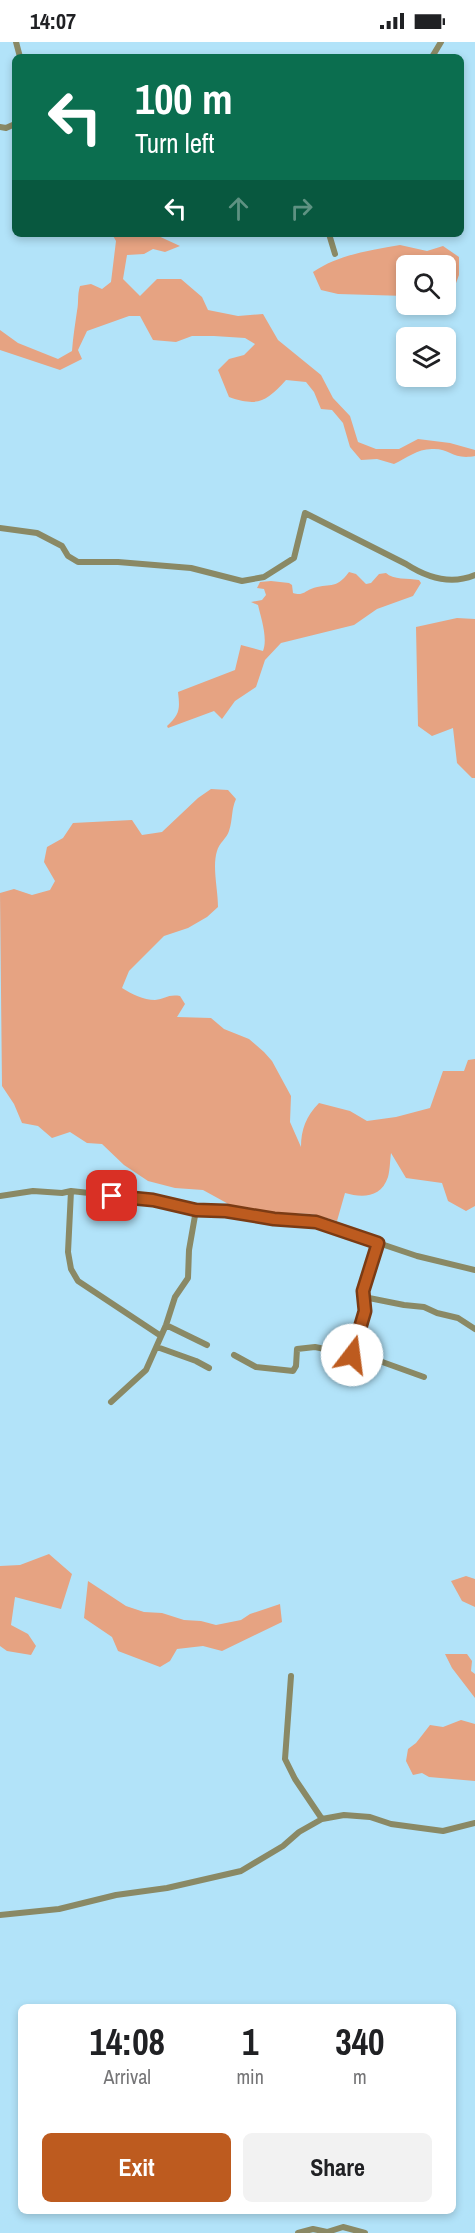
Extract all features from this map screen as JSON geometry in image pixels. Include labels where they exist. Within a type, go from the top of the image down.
[{"type":"street","points":[[330,237],[335,254]]},
{"type":"street","points":[[0,528],[37,533],[62,546],[68,556],[78,562],[118,562],[191,568],[246,582],[264,577],[294,558],[305,513],[406,564],[417,572],[441,579],[467,579],[475,575]]},
{"type":"street","points":[[0,1196],[33,1191],[71,1191],[153,1200],[196,1210],[226,1211],[274,1219],[316,1222],[417,1256],[475,1270]]},
{"type":"street","points":[[71,1191],[68,1252],[71,1269],[78,1281],[161,1336]]},
{"type":"street","points":[[111,1402],[144,1372],[157,1347],[175,1297],[188,1278],[189,1250],[196,1210]]},
{"type":"street","points":[[352,1355],[365,1311],[363,1291],[378,1243]]},
{"type":"street","points":[[364,1297],[424,1307],[458,1318],[475,1329]]},
{"type":"street","points":[[166,1325],[207,1345]]},
{"type":"street","points":[[157,1347],[209,1368]]},
{"type":"street","points":[[234,1355],[256,1367],[282,1371],[294,1370],[296,1351],[300,1348],[315,1347],[376,1360],[424,1377]]},
{"type":"street","points":[[291,1676],[285,1759],[295,1779],[322,1819]]},
{"type":"street","points":[[0,1916],[59,1910],[116,1895],[167,1888],[241,1871],[322,1819],[344,1815],[370,1817],[391,1824],[443,1831],[475,1823]]},
{"type":"street","points":[[298,2233],[313,2229],[327,2232],[340,2227],[365,2233]]},
{"type":"shaded area","points":[[114,237],[160,237],[180,246],[165,252],[153,249],[144,254],[127,255],[123,279],[140,296],[157,279],[181,279],[202,297],[208,310],[238,316],[263,314],[278,340],[321,375],[333,398],[350,416],[358,442],[376,449],[399,449],[418,439],[450,443],[475,450],[475,456],[462,457],[440,449],[428,449],[394,464],[377,459],[361,460],[350,447],[343,423],[332,410],[321,409],[314,392],[306,382],[286,380],[261,401],[247,402],[229,397],[218,370],[229,359],[244,355],[255,344],[245,338],[192,336],[176,342],[153,340],[140,316],[129,316],[87,331],[78,350],[82,359],[60,370],[0,350],[0,330],[18,343],[58,359],[72,351],[80,286],[91,284],[102,289],[111,282],[116,241]]},
{"type":"shaded area","points":[[400,245],[427,251],[443,246],[459,257],[459,275],[456,283],[456,255],[396,255],[396,296],[338,294],[321,290],[313,272],[333,261],[366,251]]},
{"type":"shaded area","points":[[349,572],[356,574],[366,584],[371,583],[379,574],[386,573],[397,578],[419,580],[421,583],[413,596],[377,609],[354,625],[281,643],[265,660],[256,687],[235,701],[222,719],[214,711],[168,728],[167,726],[178,711],[178,692],[235,670],[241,645],[263,651],[265,640],[258,605],[251,602],[262,600],[266,595],[264,589],[257,588],[260,582],[289,583],[292,585],[293,593],[301,594],[317,587],[336,584]]},
{"type":"shaded area","points":[[457,618],[475,619],[475,778],[472,778],[457,763],[453,728],[432,736],[418,726],[416,627]]},
{"type":"shaded area","points":[[211,789],[228,790],[236,799],[229,831],[218,848],[216,857],[218,907],[207,917],[188,928],[164,936],[129,971],[122,988],[151,1000],[180,996],[185,1004],[177,1017],[211,1018],[224,1029],[249,1039],[264,1052],[272,1061],[291,1096],[290,1122],[301,1147],[305,1123],[319,1103],[350,1111],[367,1121],[396,1117],[430,1108],[443,1071],[464,1071],[468,1060],[475,1059],[475,1206],[466,1211],[448,1201],[442,1183],[406,1178],[391,1153],[389,1174],[385,1184],[376,1193],[370,1195],[358,1196],[345,1193],[337,1221],[312,1214],[243,1212],[203,1190],[175,1188],[148,1181],[124,1165],[102,1144],[87,1143],[70,1132],[52,1138],[38,1126],[22,1123],[14,1104],[2,1086],[0,893],[14,889],[32,895],[50,890],[55,881],[44,862],[47,847],[63,838],[73,823],[132,820],[142,835],[162,832],[198,798]]},
{"type":"shaded area","points":[[49,1554],[72,1574],[61,1609],[15,1597],[11,1625],[28,1634],[36,1646],[31,1655],[7,1651],[0,1646],[0,1566],[20,1565]]},
{"type":"shaded area","points":[[466,1576],[475,1579],[475,1607],[462,1601],[451,1581]]},
{"type":"shaded area","points":[[88,1581],[126,1606],[144,1612],[162,1613],[184,1620],[216,1625],[241,1620],[250,1614],[280,1604],[282,1622],[222,1651],[203,1646],[177,1649],[170,1661],[160,1667],[118,1651],[112,1637],[84,1618]]},
{"type":"shaded area","points":[[445,1654],[467,1654],[472,1661],[471,1671],[475,1674],[475,1698],[452,1668]]},
{"type":"shaded area","points":[[461,1720],[475,1724],[475,1781],[429,1777],[422,1773],[413,1775],[406,1761],[408,1749],[416,1743],[430,1725],[443,1727]]},
{"type":"route","points":[[112,1196],[153,1200],[196,1210],[226,1211],[274,1219],[316,1222],[378,1243],[363,1291],[365,1311],[352,1355]]}]
